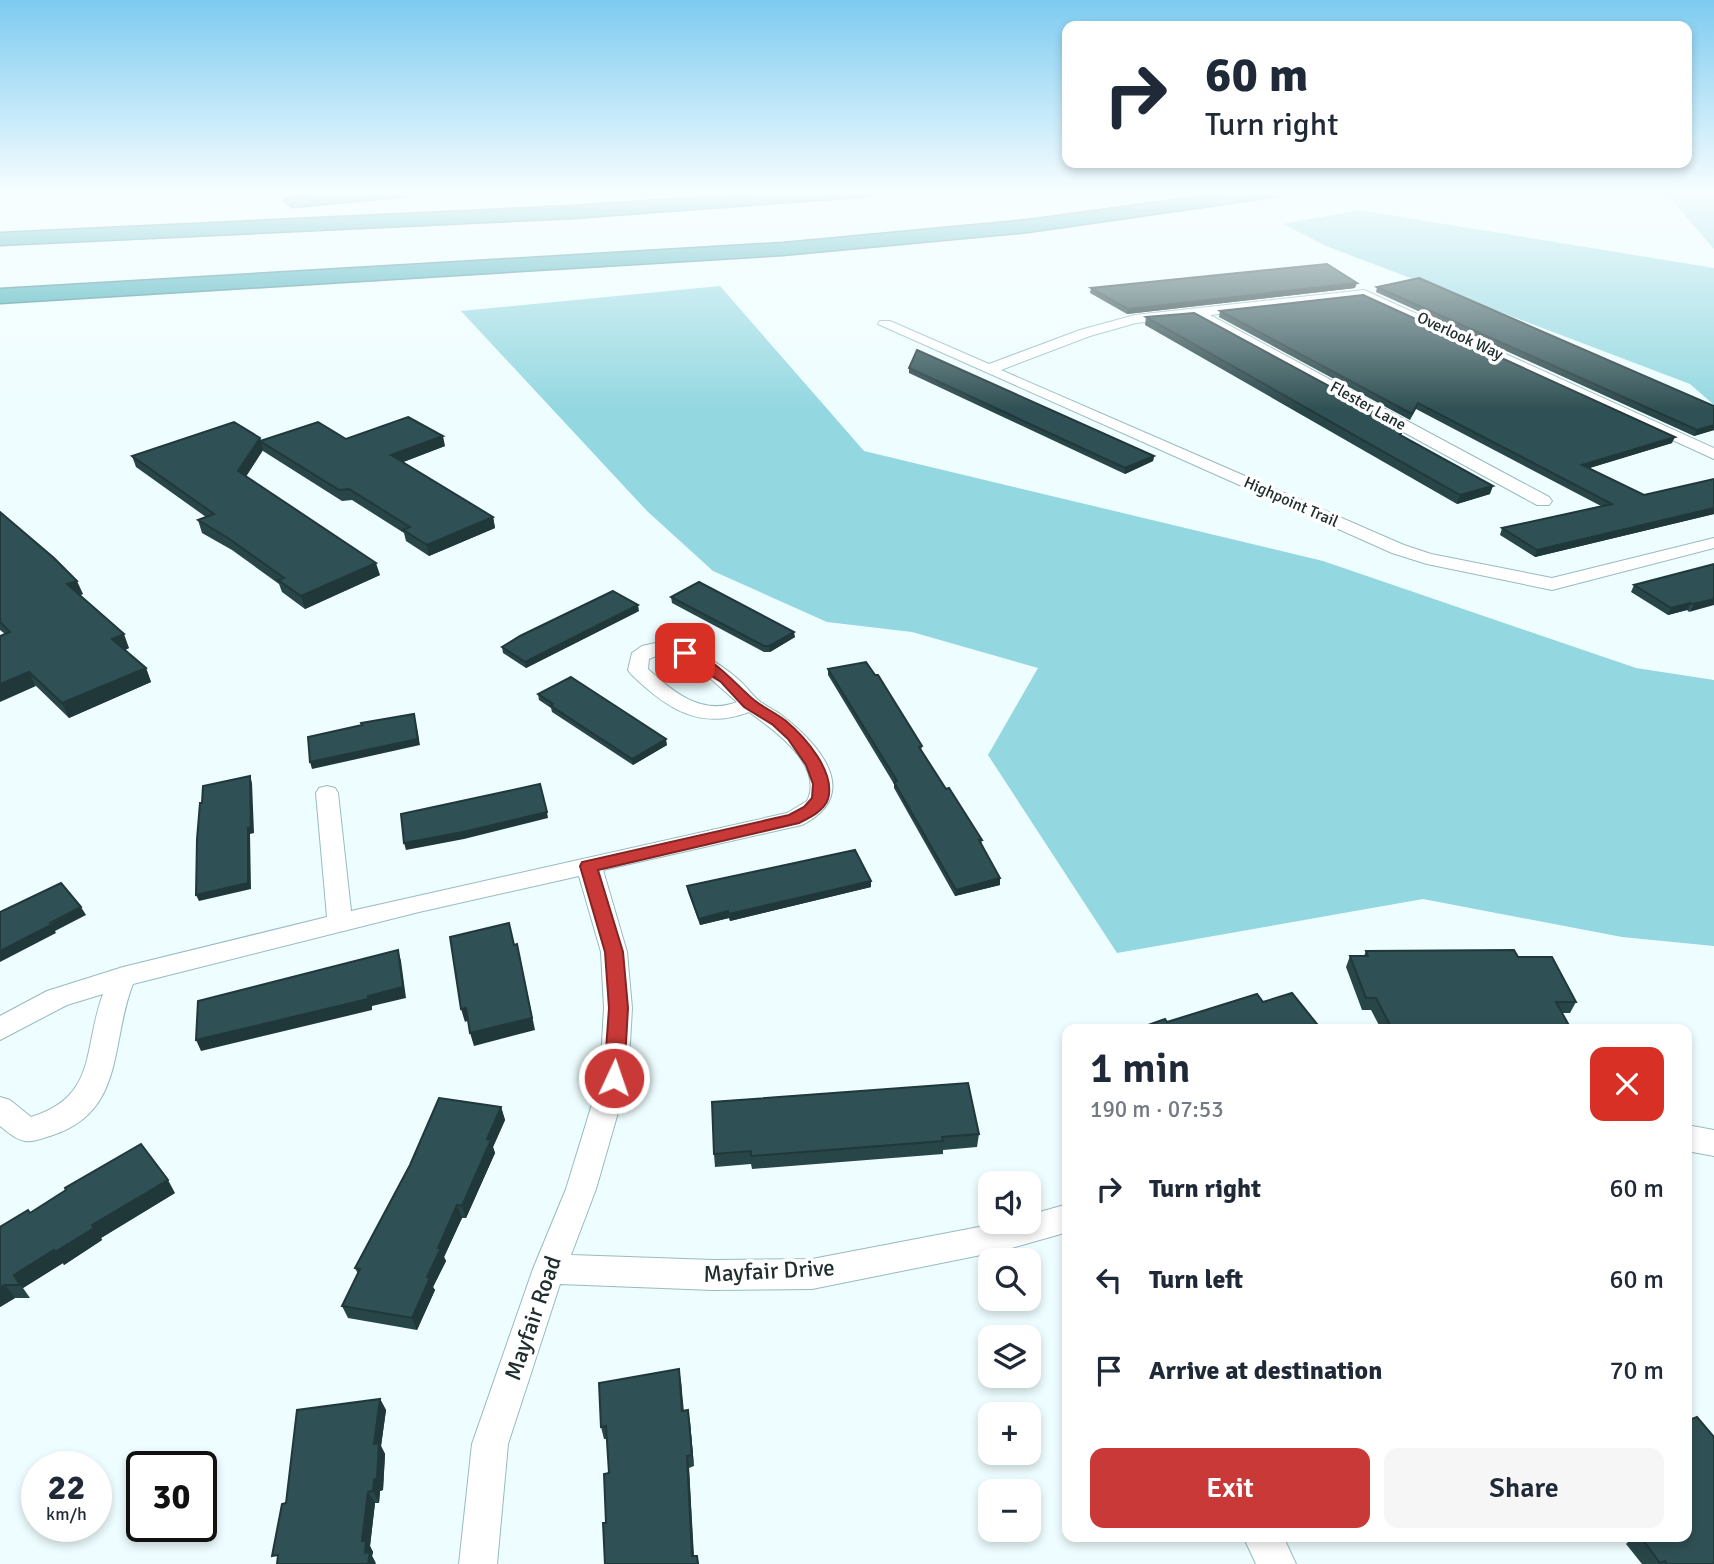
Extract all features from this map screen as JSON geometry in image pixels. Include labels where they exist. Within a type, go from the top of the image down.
[{"type":"highway","points":[[0,279],[273,264]]},
{"type":"highway","points":[[0,296],[533,264]]},
{"type":"street","name":"Overlook Way","points":[[989,369],[1112,324],[1193,311],[1356,293],[1368,294],[1714,454]]},
{"type":"street","name":"Flester Lane","points":[[1193,311],[1543,501]]},
{"type":"street","name":"Highpoint Trail","points":[[885,324],[1427,559],[1552,584],[1714,543]]},
{"type":"street","points":[[0,1029],[57,998],[123,976],[340,923],[794,819],[809,811],[820,800],[821,784],[814,764],[793,736],[779,722],[750,704],[726,679],[685,653],[664,647],[649,650],[639,657],[638,670],[645,677],[697,711],[716,715],[750,704]]},
{"type":"street","points":[[327,793],[340,923]]},
{"type":"street","name":"Mayfair Road","points":[[478,1564],[490,1444],[549,1269],[581,1189],[614,1078],[618,1008],[614,952],[589,866]]},
{"type":"street","points":[[0,1109],[27,1131],[48,1126],[72,1113],[91,1092],[100,1073],[112,1006],[123,976]]},
{"type":"street","points":[[1692,1139],[1714,1143]]},
{"type":"street","name":"Mayfair Drive","points":[[549,1269],[713,1275],[812,1274],[1001,1237],[1062,1220]]},
{"type":"street","points":[[1265,1542],[1278,1564]]},
{"type":"shaded area","points":[[1373,264],[1689,264],[1714,268],[1714,405],[1690,384]]},
{"type":"shaded area","points":[[720,286],[864,451],[1323,561],[1636,668],[1714,680],[1714,946],[1622,937],[1423,899],[1117,953],[988,755],[1038,668],[912,632],[827,622],[713,571],[647,511],[461,311]]},
{"type":"building","points":[[1327,264],[1357,283],[1128,309],[1091,288]]},
{"type":"building","points":[[1419,278],[1714,406],[1714,425],[1697,430],[1377,287]]},
{"type":"building","points":[[1363,295],[1675,437],[1582,465],[1644,495],[1714,479],[1714,508],[1537,550],[1502,528],[1612,504],[1418,403],[1412,414],[1220,311]]},
{"type":"building","points":[[1194,313],[1405,427],[1400,435],[1493,486],[1460,495],[1146,317]]},
{"type":"building","points":[[917,350],[1154,456],[1125,468],[909,368]]},
{"type":"building","points":[[408,417],[443,436],[391,455],[493,517],[427,545],[403,530],[410,527],[349,489],[339,490],[260,441],[318,422],[346,439]]},
{"type":"building","points":[[234,422],[260,438],[238,471],[376,563],[301,596],[278,580],[284,578],[198,520],[214,514],[132,456]]},
{"type":"building","points":[[0,512],[77,581],[67,584],[124,634],[112,639],[146,668],[62,703],[29,672],[0,684],[0,636],[10,632],[0,622]]},
{"type":"building","points":[[1714,564],[1714,599],[1671,608],[1634,585]]},
{"type":"building","points":[[699,582],[794,632],[769,646],[764,646],[671,597]]},
{"type":"building","points":[[613,591],[638,605],[525,662],[502,647],[520,636]]},
{"type":"building","points":[[866,662],[875,675],[878,675],[922,746],[919,747],[982,840],[979,840],[1000,878],[956,890],[894,782],[897,781],[828,669]]},
{"type":"building","points":[[571,677],[666,739],[632,759],[551,706],[553,704],[538,694]]},
{"type":"building","points":[[414,714],[418,739],[310,762],[308,737],[362,725],[361,723]]},
{"type":"building","points":[[250,776],[248,883],[196,895],[197,839],[203,786]]},
{"type":"building","points":[[540,784],[547,812],[404,843],[401,814]]},
{"type":"building","points":[[855,850],[871,881],[729,914],[728,911],[699,919],[687,886]]},
{"type":"building","points":[[61,883],[81,907],[0,951],[0,912]]},
{"type":"building","points":[[509,923],[514,945],[517,944],[532,1018],[470,1033],[466,1008],[461,1009],[450,937]]},
{"type":"building","points":[[398,950],[403,987],[368,996],[368,999],[196,1040],[198,1001]]},
{"type":"building","points":[[1514,950],[1518,957],[1552,957],[1576,1002],[1556,1002],[1568,1024],[1389,1024],[1376,998],[1366,998],[1350,956],[1368,956],[1366,951]]},
{"type":"building","points":[[1292,993],[1317,1024],[1151,1024],[1165,1019],[1167,1022],[1257,994],[1263,1002]]},
{"type":"building","points":[[968,1083],[979,1134],[942,1137],[943,1141],[751,1156],[751,1151],[714,1154],[712,1102]]},
{"type":"building","points":[[439,1098],[501,1107],[487,1139],[491,1140],[462,1206],[457,1205],[412,1318],[342,1306],[360,1269],[355,1268],[410,1165]]},
{"type":"building","points":[[141,1144],[168,1180],[14,1275],[20,1285],[5,1285],[0,1288],[0,1227],[28,1210],[30,1213],[66,1190],[65,1188]]},
{"type":"building","points":[[679,1369],[682,1411],[688,1410],[692,1455],[687,1456],[692,1556],[697,1556],[698,1564],[605,1564],[604,1474],[609,1473],[606,1426],[601,1427],[599,1383]]},
{"type":"building","points":[[380,1399],[374,1444],[379,1443],[377,1478],[374,1480],[373,1491],[368,1492],[362,1541],[366,1541],[365,1553],[370,1552],[368,1564],[277,1564],[278,1555],[272,1556],[282,1504],[286,1503],[297,1410]]},
{"type":"building","points":[[1697,1417],[1714,1437],[1714,1564],[1660,1563],[1644,1542],[1692,1542],[1692,1419]]},
{"type":"route","points":[[614,1078],[618,1008],[614,952],[589,866],[794,819],[809,811],[820,800],[821,784],[814,764],[793,736],[779,722],[750,704],[726,679],[685,653]]}]
